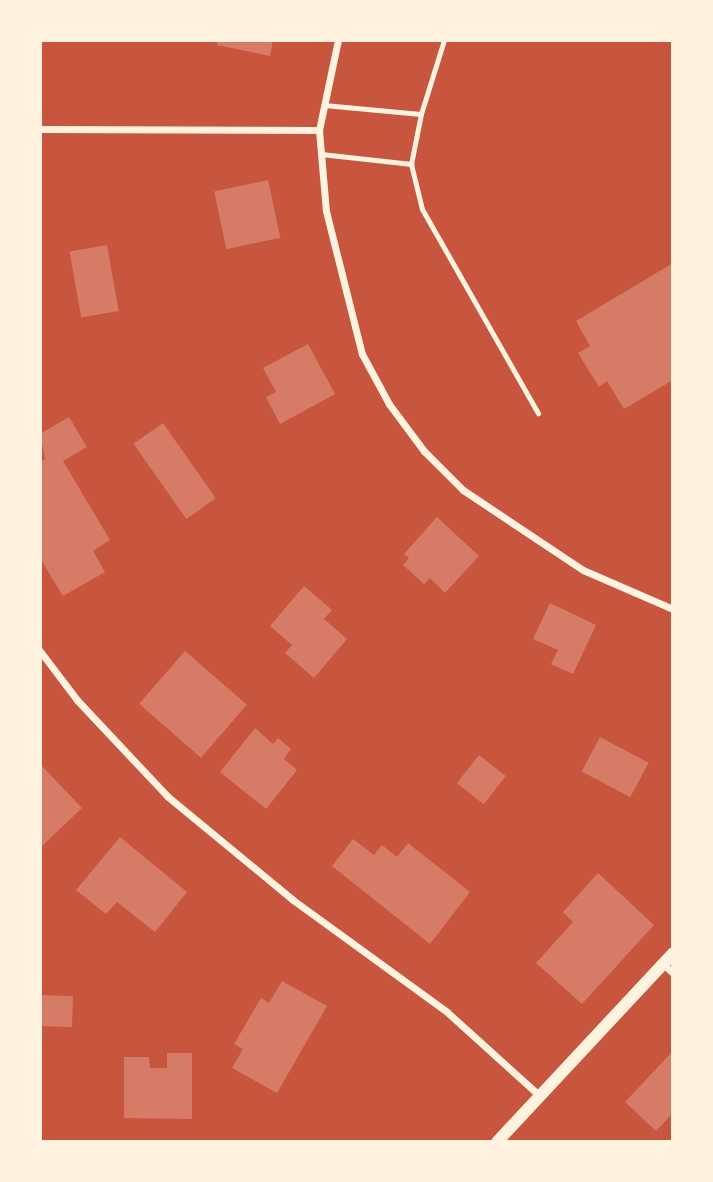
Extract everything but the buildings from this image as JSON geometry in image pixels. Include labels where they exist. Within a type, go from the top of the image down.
[{"type":"street","points":[[338,40],[319,130],[326,211],[362,354],[389,404],[424,451],[463,489],[583,570],[673,609]]},
{"type":"street","points":[[40,129],[319,130]]},
{"type":"street","points":[[40,651],[78,700],[167,796],[293,900],[447,1013],[540,1096]]},
{"type":"street","points":[[497,1142],[668,968],[673,953]]},
{"type":"lane","points":[[444,40],[421,114],[411,164],[422,209],[538,413]]},
{"type":"lane","points":[[324,105],[421,114]]},
{"type":"lane","points":[[321,154],[411,164]]}]
